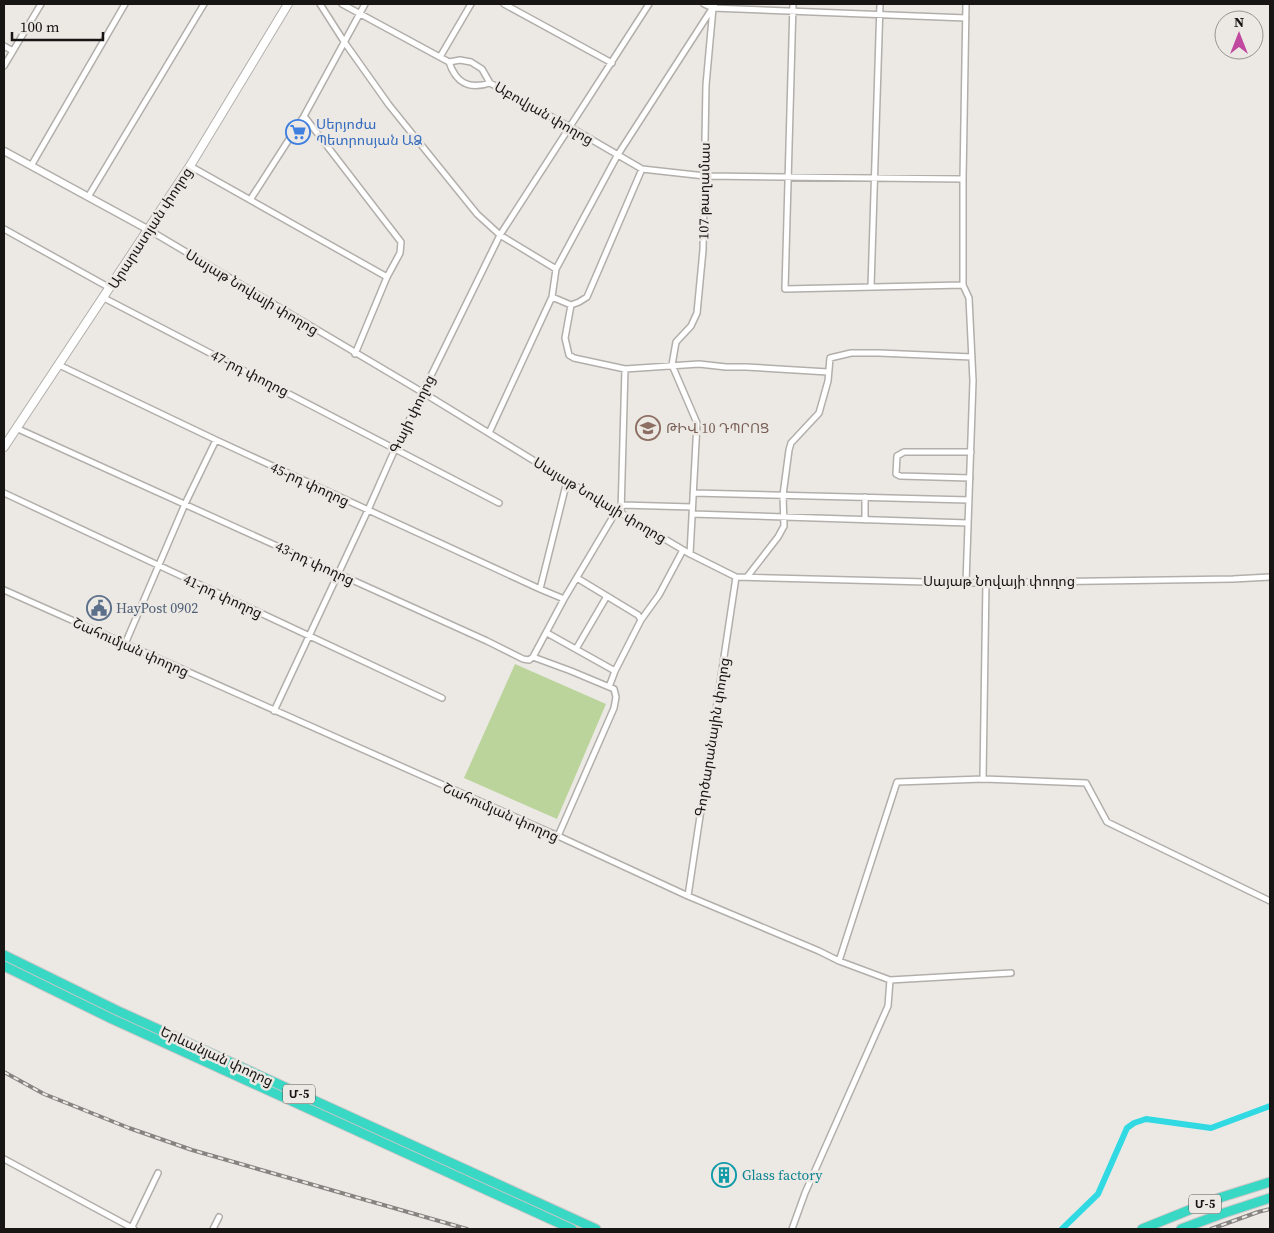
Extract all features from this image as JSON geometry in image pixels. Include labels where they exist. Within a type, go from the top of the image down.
[{"type":"highway","name":"Երևանյան փողոց","points":[[4,955],[215,1061],[572,1229]]},
{"type":"highway","name":"Երևանյան փողոց","points":[[4,966],[112,1019],[215,1061],[596,1229]]},
{"type":"highway","points":[[112,1019],[116,1010]]},
{"type":"highway","name":"Մ-5","points":[[1142,1229],[1219,1198],[1270,1182]]},
{"type":"highway","name":"Մ-5","points":[[1180,1229],[1270,1198]]},
{"type":"main road","name":"Արարատյան փողոց","points":[[4,447],[149,230],[288,4]]},
{"type":"street","points":[[4,66],[42,4]]},
{"type":"street","points":[[31,166],[125,4]]},
{"type":"street","points":[[88,197],[204,4]]},
{"type":"street","points":[[320,4],[389,105],[478,214],[500,235],[556,269]]},
{"type":"street","name":"Աբովյան փողոց","points":[[342,4],[449,62],[460,60],[471,62],[482,70],[490,84],[570,127],[642,169]]},
{"type":"street","points":[[250,200],[304,116],[365,4]]},
{"type":"street","points":[[440,57],[471,4]]},
{"type":"street","points":[[504,4],[612,63]]},
{"type":"street","points":[[570,127],[649,4]]},
{"type":"street","points":[[704,4],[793,12],[966,18]]},
{"type":"street","points":[[793,4],[785,289],[963,285]]},
{"type":"street","points":[[871,287],[880,4]]},
{"type":"street","points":[[966,4],[962,179],[963,285],[969,298],[972,357],[966,583]]},
{"type":"street","points":[[489,433],[552,297],[556,269],[617,156],[714,6]]},
{"type":"street","name":"107 թաղամաս","points":[[672,366],[676,342],[691,326],[697,313],[703,250],[706,85],[714,6]]},
{"type":"street","points":[[4,46],[13,51]]},
{"type":"street","points":[[449,62],[452,71],[458,79],[468,85],[479,87],[490,84]]},
{"type":"street","points":[[304,116],[400,242],[400,253],[387,278],[355,354]]},
{"type":"street","name":"Գայի փողոց","points":[[274,711],[422,392],[500,235],[570,127]]},
{"type":"street","name":"Սայաթ Նովայի փողոց","points":[[4,150],[149,230],[683,550],[736,577],[966,583],[1233,579],[1270,576]]},
{"type":"street","points":[[190,166],[387,278]]},
{"type":"street","points":[[552,297],[570,305],[586,297],[642,169],[705,176],[962,179]]},
{"type":"street","points":[[4,229],[110,288]]},
{"type":"street","name":"47-րդ փողոց","points":[[104,298],[499,502]]},
{"type":"street","points":[[570,305],[565,338],[569,355],[574,358],[625,369],[698,364],[828,372]]},
{"type":"street","points":[[747,577],[778,537],[784,526],[783,495],[788,450],[791,443],[819,413],[827,390],[830,358],[852,353],[972,357]]},
{"type":"street","name":"45-րդ փողոց","points":[[59,365],[216,440],[540,589],[564,598]]},
{"type":"street","points":[[672,366],[697,423],[690,554]]},
{"type":"street","points":[[533,657],[564,598],[622,505],[625,369]]},
{"type":"street","name":"43-րդ փողոց","points":[[16,428],[523,659],[529,660],[533,657],[612,688]]},
{"type":"street","points":[[124,644],[185,504],[216,440]]},
{"type":"street","points":[[970,452],[904,452],[897,456],[896,464],[896,474],[900,476],[970,478]]},
{"type":"street","points":[[540,589],[567,481]]},
{"type":"street","name":"41-րդ փողոց","points":[[4,493],[442,698]]},
{"type":"street","points":[[693,493],[969,500]]},
{"type":"street","points":[[865,497],[865,520]]},
{"type":"street","points":[[622,505],[692,507]]},
{"type":"street","points":[[692,514],[968,522]]},
{"type":"street","points":[[558,836],[614,708],[616,697],[612,688],[615,671],[641,620],[659,595],[683,550]]},
{"type":"street","name":"Գործարանային փողոց","points":[[688,896],[736,577]]},
{"type":"street","points":[[577,578],[638,614],[641,620]]},
{"type":"street","points":[[984,779],[986,582]]},
{"type":"street","name":"Շահումյան փողոց","points":[[4,590],[558,836],[688,896],[839,961],[890,980],[1011,973]]},
{"type":"street","points":[[576,649],[607,596]]},
{"type":"street","points":[[547,633],[615,671]]},
{"type":"street","points":[[839,961],[897,782],[984,779],[1086,783],[1108,822],[1270,901]]},
{"type":"street","points":[[792,1229],[805,1193],[888,1006],[890,980]]},
{"type":"street","points":[[4,1159],[132,1229],[158,1173]]},
{"type":"street","points":[[213,1229],[219,1217]]},
{"type":"green space","points":[[515,664],[606,704],[557,819],[464,778]]},
{"type":"green space","points":[[4,958],[209,1056],[207,1059],[102,1011],[4,962]]},
{"type":"green space","points":[[226,1064],[587,1229],[578,1229],[224,1067]]},
{"type":"waterway","points":[[1062,1229],[1098,1194],[1127,1128],[1134,1123],[1146,1119],[1211,1128],[1270,1106]]},
{"type":"railway","points":[[4,1072],[44,1094],[129,1128],[192,1150],[467,1229]]},
{"type":"railway","points":[[1211,1229],[1270,1209]]},
{"type":"place","name":"Սերյոժա Պետրոսյան ԱՁ","points":[[298,132]]},
{"type":"place","name":"ԹԻՎ 10 ԴՊՐՈՑ","points":[[648,428]]},
{"type":"place","name":"HayPost 0902","points":[[99,608]]},
{"type":"place","name":"Glass factory","points":[[724,1175]]}]
